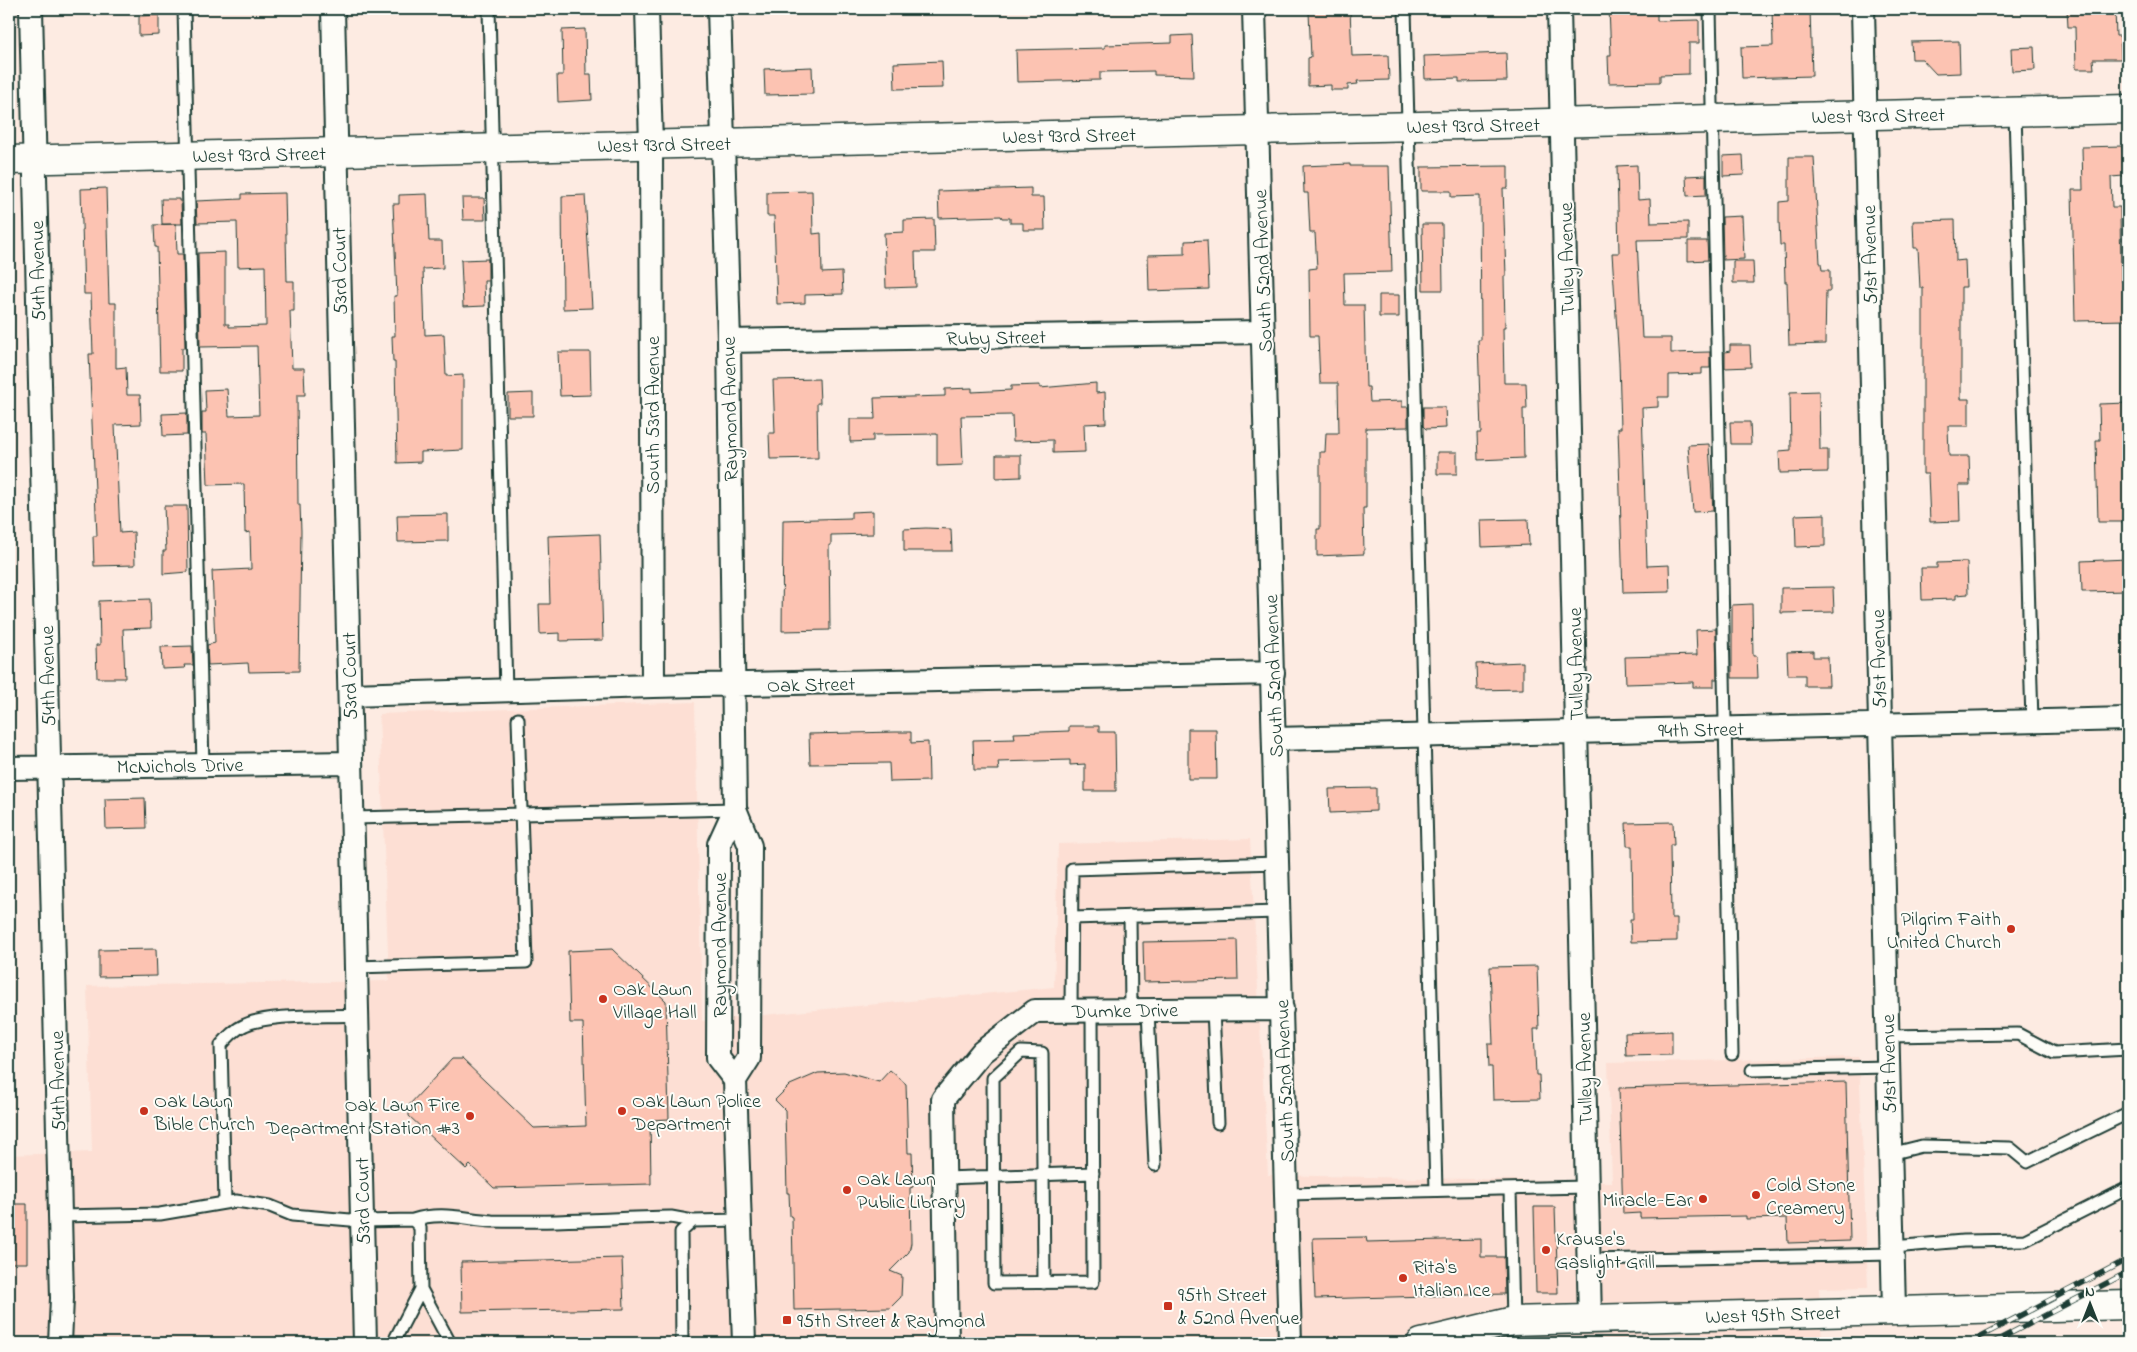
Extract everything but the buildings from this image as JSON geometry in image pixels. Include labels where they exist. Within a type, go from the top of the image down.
[{"type":"main road","name":"West 93rd Street","points":[[22,160],[2128,109]]},
{"type":"main road","name":"West 95th Street","points":[[1421,1343],[1514,1321],[2128,1305]]},
{"type":"street","name":"54th Avenue","points":[[31,9],[22,160],[50,768],[62,1298],[60,1343]]},
{"type":"street","name":"53rd Court","points":[[333,9],[365,1343]]},
{"type":"street","name":"South 53rd Avenue","points":[[647,9],[651,144],[652,686]]},
{"type":"street","name":"Raymond Avenue","points":[[719,9],[729,341],[735,809],[750,846],[749,1058],[735,1080],[718,1058],[719,844],[735,809]]},
{"type":"street","name":"South 52nd Avenue","points":[[1254,9],[1290,1343]]},
{"type":"street","name":"Tulley Avenue","points":[[1560,9],[1590,1319]]},
{"type":"street","name":"51st Avenue","points":[[1863,9],[1894,1310]]},
{"type":"street","name":"Ruby Street","points":[[729,341],[1263,332]]},
{"type":"street","name":"Oak Street","points":[[350,695],[506,692],[652,686],[733,686],[1273,673]]},
{"type":"street","name":"94th Street","points":[[1274,739],[2128,719]]},
{"type":"street","name":"McNichols Drive","points":[[9,768],[351,763]]},
{"type":"street","name":"Dumke Drive","points":[[947,1343],[943,1099],[982,1052],[1035,1011],[1282,1009]]},
{"type":"street","points":[[735,1080],[744,1343]]},
{"type":"lane","points":[[184,9],[202,764]]},
{"type":"lane","points":[[489,9],[506,692]]},
{"type":"lane","points":[[1405,9],[1436,1190]]},
{"type":"lane","points":[[1710,9],[1732,1054]]},
{"type":"lane","points":[[2015,112],[2032,722]]},
{"type":"lane","points":[[356,967],[526,962],[518,718]]},
{"type":"lane","points":[[352,818],[735,809]]},
{"type":"lane","points":[[1044,1283],[1042,1053],[1021,1052],[993,1078],[994,1283],[1044,1283],[1093,1282],[1093,1173],[1082,1011],[1072,918],[1072,869],[1278,863]]},
{"type":"lane","points":[[1072,918],[1279,912]]},
{"type":"lane","points":[[1130,916],[1155,1165]]},
{"type":"lane","points":[[1213,1009],[1218,1123]]},
{"type":"lane","points":[[225,1203],[221,1045],[231,1034],[244,1025],[261,1020],[357,1015]]},
{"type":"lane","points":[[1887,1036],[2018,1034],[2054,1053],[2128,1049]]},
{"type":"lane","points":[[1752,1070],[1888,1067]]},
{"type":"lane","points":[[1890,1154],[1922,1146],[2010,1148],[2027,1162],[2128,1113]]},
{"type":"lane","points":[[945,1178],[1093,1173]]},
{"type":"lane","points":[[1287,1194],[1587,1187]]},
{"type":"lane","points":[[1589,1260],[1893,1250],[1964,1241],[2025,1240],[2128,1188]]},
{"type":"lane","points":[[1510,1189],[1514,1321]]},
{"type":"lane","points":[[60,1216],[160,1214],[236,1201],[270,1206],[292,1215],[362,1221],[413,1220],[426,1215],[449,1214],[491,1221],[671,1217],[693,1221],[740,1220]]},
{"type":"lane","points":[[413,1220],[420,1227],[421,1289],[450,1343]]},
{"type":"lane","points":[[682,1343],[680,1232],[693,1221]]},
{"type":"lane","points":[[393,1343],[421,1289]]},
{"type":"shaded area","points":[[695,702],[702,1021],[1054,987],[1058,844],[1250,839],[1268,1175],[1612,1182],[1608,1063],[1859,1057],[1868,1287],[1819,1288],[1822,1343],[9,1343],[9,1155],[92,1152],[87,986],[389,981],[379,714]]},
{"type":"railway","points":[[1968,1343],[2128,1259]]},
{"type":"railway","points":[[1992,1343],[2128,1272]]},
{"type":"place","name":"Pilgrim Faith United Church","points":[[2011,929]]},
{"type":"place","name":"Oak Lawn Village Hall","points":[[603,999]]},
{"type":"place","name":"Oak Lawn Bible Church","points":[[144,1111]]},
{"type":"place","name":"Oak Lawn Police Department","points":[[622,1111]]},
{"type":"place","name":"Oak Lawn Fire Department Station #3","points":[[470,1116]]},
{"type":"place","name":"Oak Lawn Public Library","points":[[847,1190]]},
{"type":"place","name":"Cold Stone Creamery","points":[[1756,1195]]},
{"type":"place","name":"Miracle-Ear","points":[[1703,1199]]},
{"type":"place","name":"Krause's Gaslight Grill","points":[[1546,1250]]},
{"type":"place","name":"Rita's Italian Ice","points":[[1403,1278]]},
{"type":"place","name":"95th Street & 52nd Avenue","points":[[1168,1306]]},
{"type":"place","name":"95th Street & Raymond","points":[[787,1320]]}]
